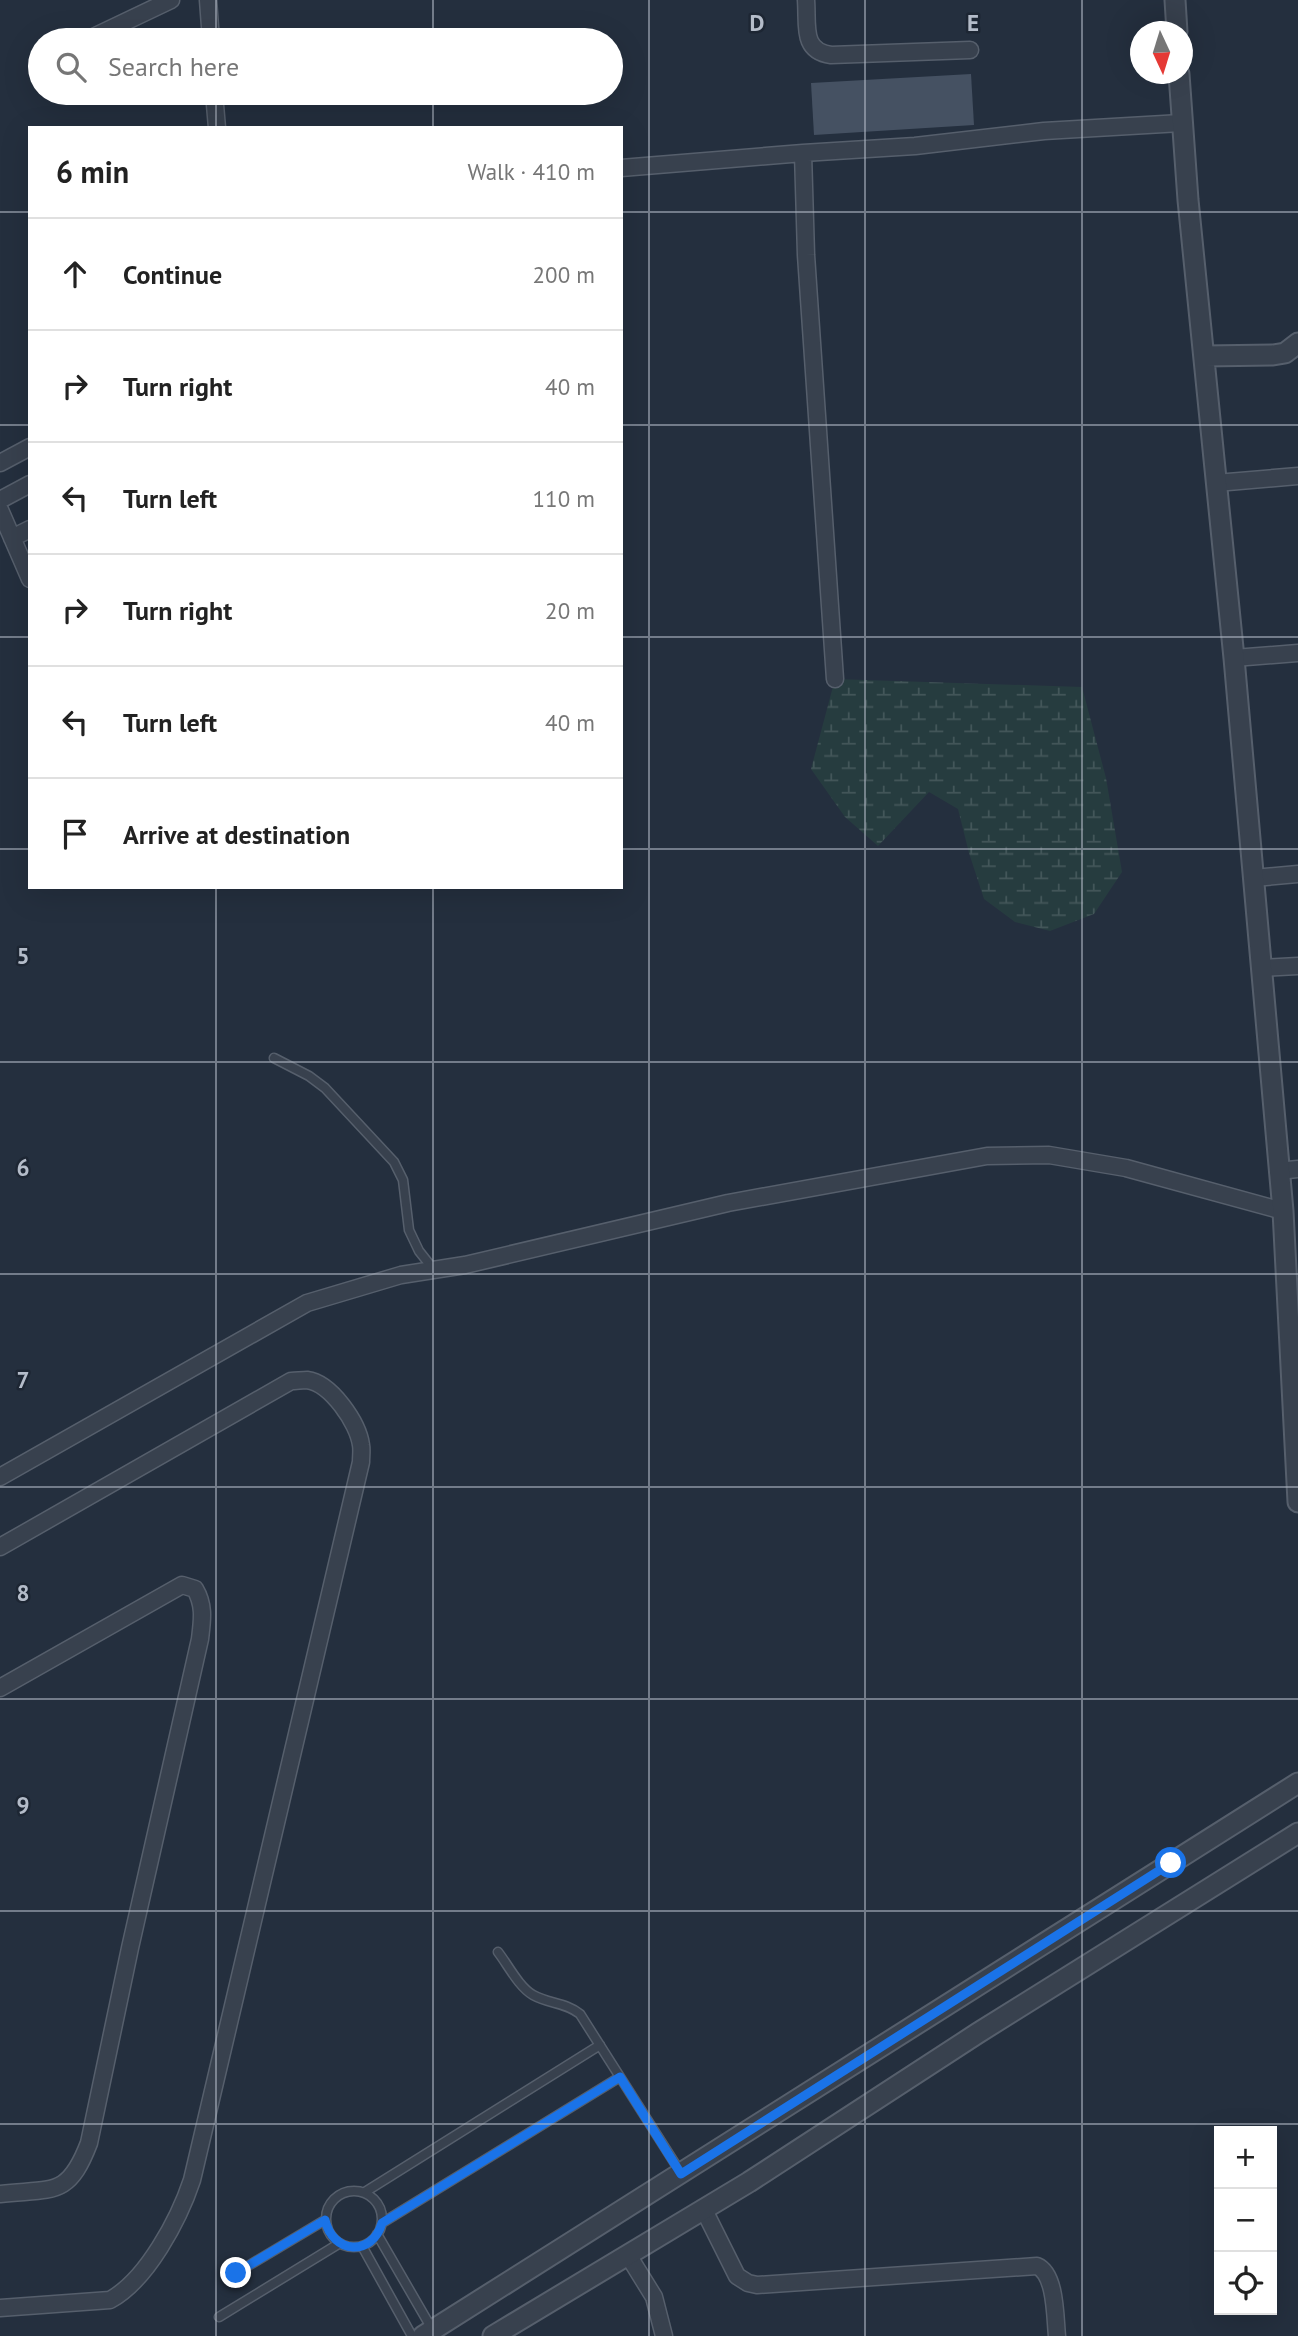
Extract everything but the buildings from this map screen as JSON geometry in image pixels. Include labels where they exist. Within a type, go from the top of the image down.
[{"type":"street","points":[[112,28],[171,0]]},
{"type":"street","points":[[208,0],[210,28]]},
{"type":"street","points":[[806,0],[810,45],[816,52],[831,55],[970,50]]},
{"type":"street","points":[[1175,0],[1176,21]]},
{"type":"street","points":[[1179,84],[1261,968],[1288,1170],[1283,1211],[1298,1502]]},
{"type":"street","points":[[215,105],[217,126]]},
{"type":"street","points":[[623,168],[915,146],[1044,131],[1181,123]]},
{"type":"street","points":[[803,153],[806,255],[835,679]]},
{"type":"street","points":[[1205,356],[1273,355],[1286,353],[1298,343]]},
{"type":"street","points":[[0,463],[28,448]]},
{"type":"street","points":[[1216,483],[1298,476]]},
{"type":"street","points":[[0,500],[28,485]]},
{"type":"street","points":[[0,510],[28,574]]},
{"type":"street","points":[[12,538],[28,530]]},
{"type":"street","points":[[1234,658],[1298,653]]},
{"type":"street","points":[[1254,878],[1298,874]]},
{"type":"street","points":[[1261,968],[1298,966]]},
{"type":"street","points":[[0,1477],[307,1303],[401,1275],[490,1260],[728,1203],[987,1156],[1049,1155],[1126,1168],[1283,1211]]},
{"type":"street","points":[[0,1547],[291,1381],[308,1380],[320,1385],[335,1397],[356,1429],[361,1445],[361,1462],[267,1871],[192,2180],[183,2207],[169,2235],[121,2294],[110,2300],[0,2308]]},
{"type":"street","points":[[0,1688],[182,1585],[195,1589],[201,1598],[203,1613],[200,1639],[89,2143],[82,2163],[71,2179],[60,2188],[0,2194]]},
{"type":"street","points":[[428,2333],[1298,1783]]},
{"type":"street","points":[[493,2336],[704,2210],[978,2033],[1298,1833]]},
{"type":"street","points":[[704,2210],[737,2276],[757,2285],[1037,2266],[1048,2274],[1051,2283],[1057,2336]]},
{"type":"street","points":[[628,2255],[654,2297],[664,2336]]},
{"type":"lane","points":[[274,1058],[309,1076],[325,1088],[394,1162],[403,1180],[409,1230],[419,1251],[434,1270]]},
{"type":"lane","points":[[498,1952],[527,1990],[540,1998],[563,2003],[580,2014],[681,2174]]},
{"type":"lane","points":[[365,2192],[600,2045]]},
{"type":"lane","points":[[382,2223],[620,2077]]},
{"type":"lane","points":[[356,2190],[365,2192],[379,2205],[382,2223],[377,2234],[362,2246],[348,2246],[332,2238],[325,2220],[326,2211],[337,2195],[356,2190]]},
{"type":"lane","points":[[236,2273],[325,2220]]},
{"type":"lane","points":[[377,2234],[428,2333]]},
{"type":"lane","points":[[219,2317],[340,2243]]},
{"type":"lane","points":[[362,2246],[412,2336]]},
{"type":"green space","points":[[835,679],[1082,687],[1106,778],[1122,872],[1094,914],[1050,931],[1015,922],[984,899],[958,809],[929,792],[878,846],[845,817],[811,769]]},
{"type":"route","points":[[236,2273],[325,2220],[332,2238],[340,2243],[358,2247],[366,2244],[374,2239],[382,2223],[620,2077],[681,2174],[1171,1863]]}]
